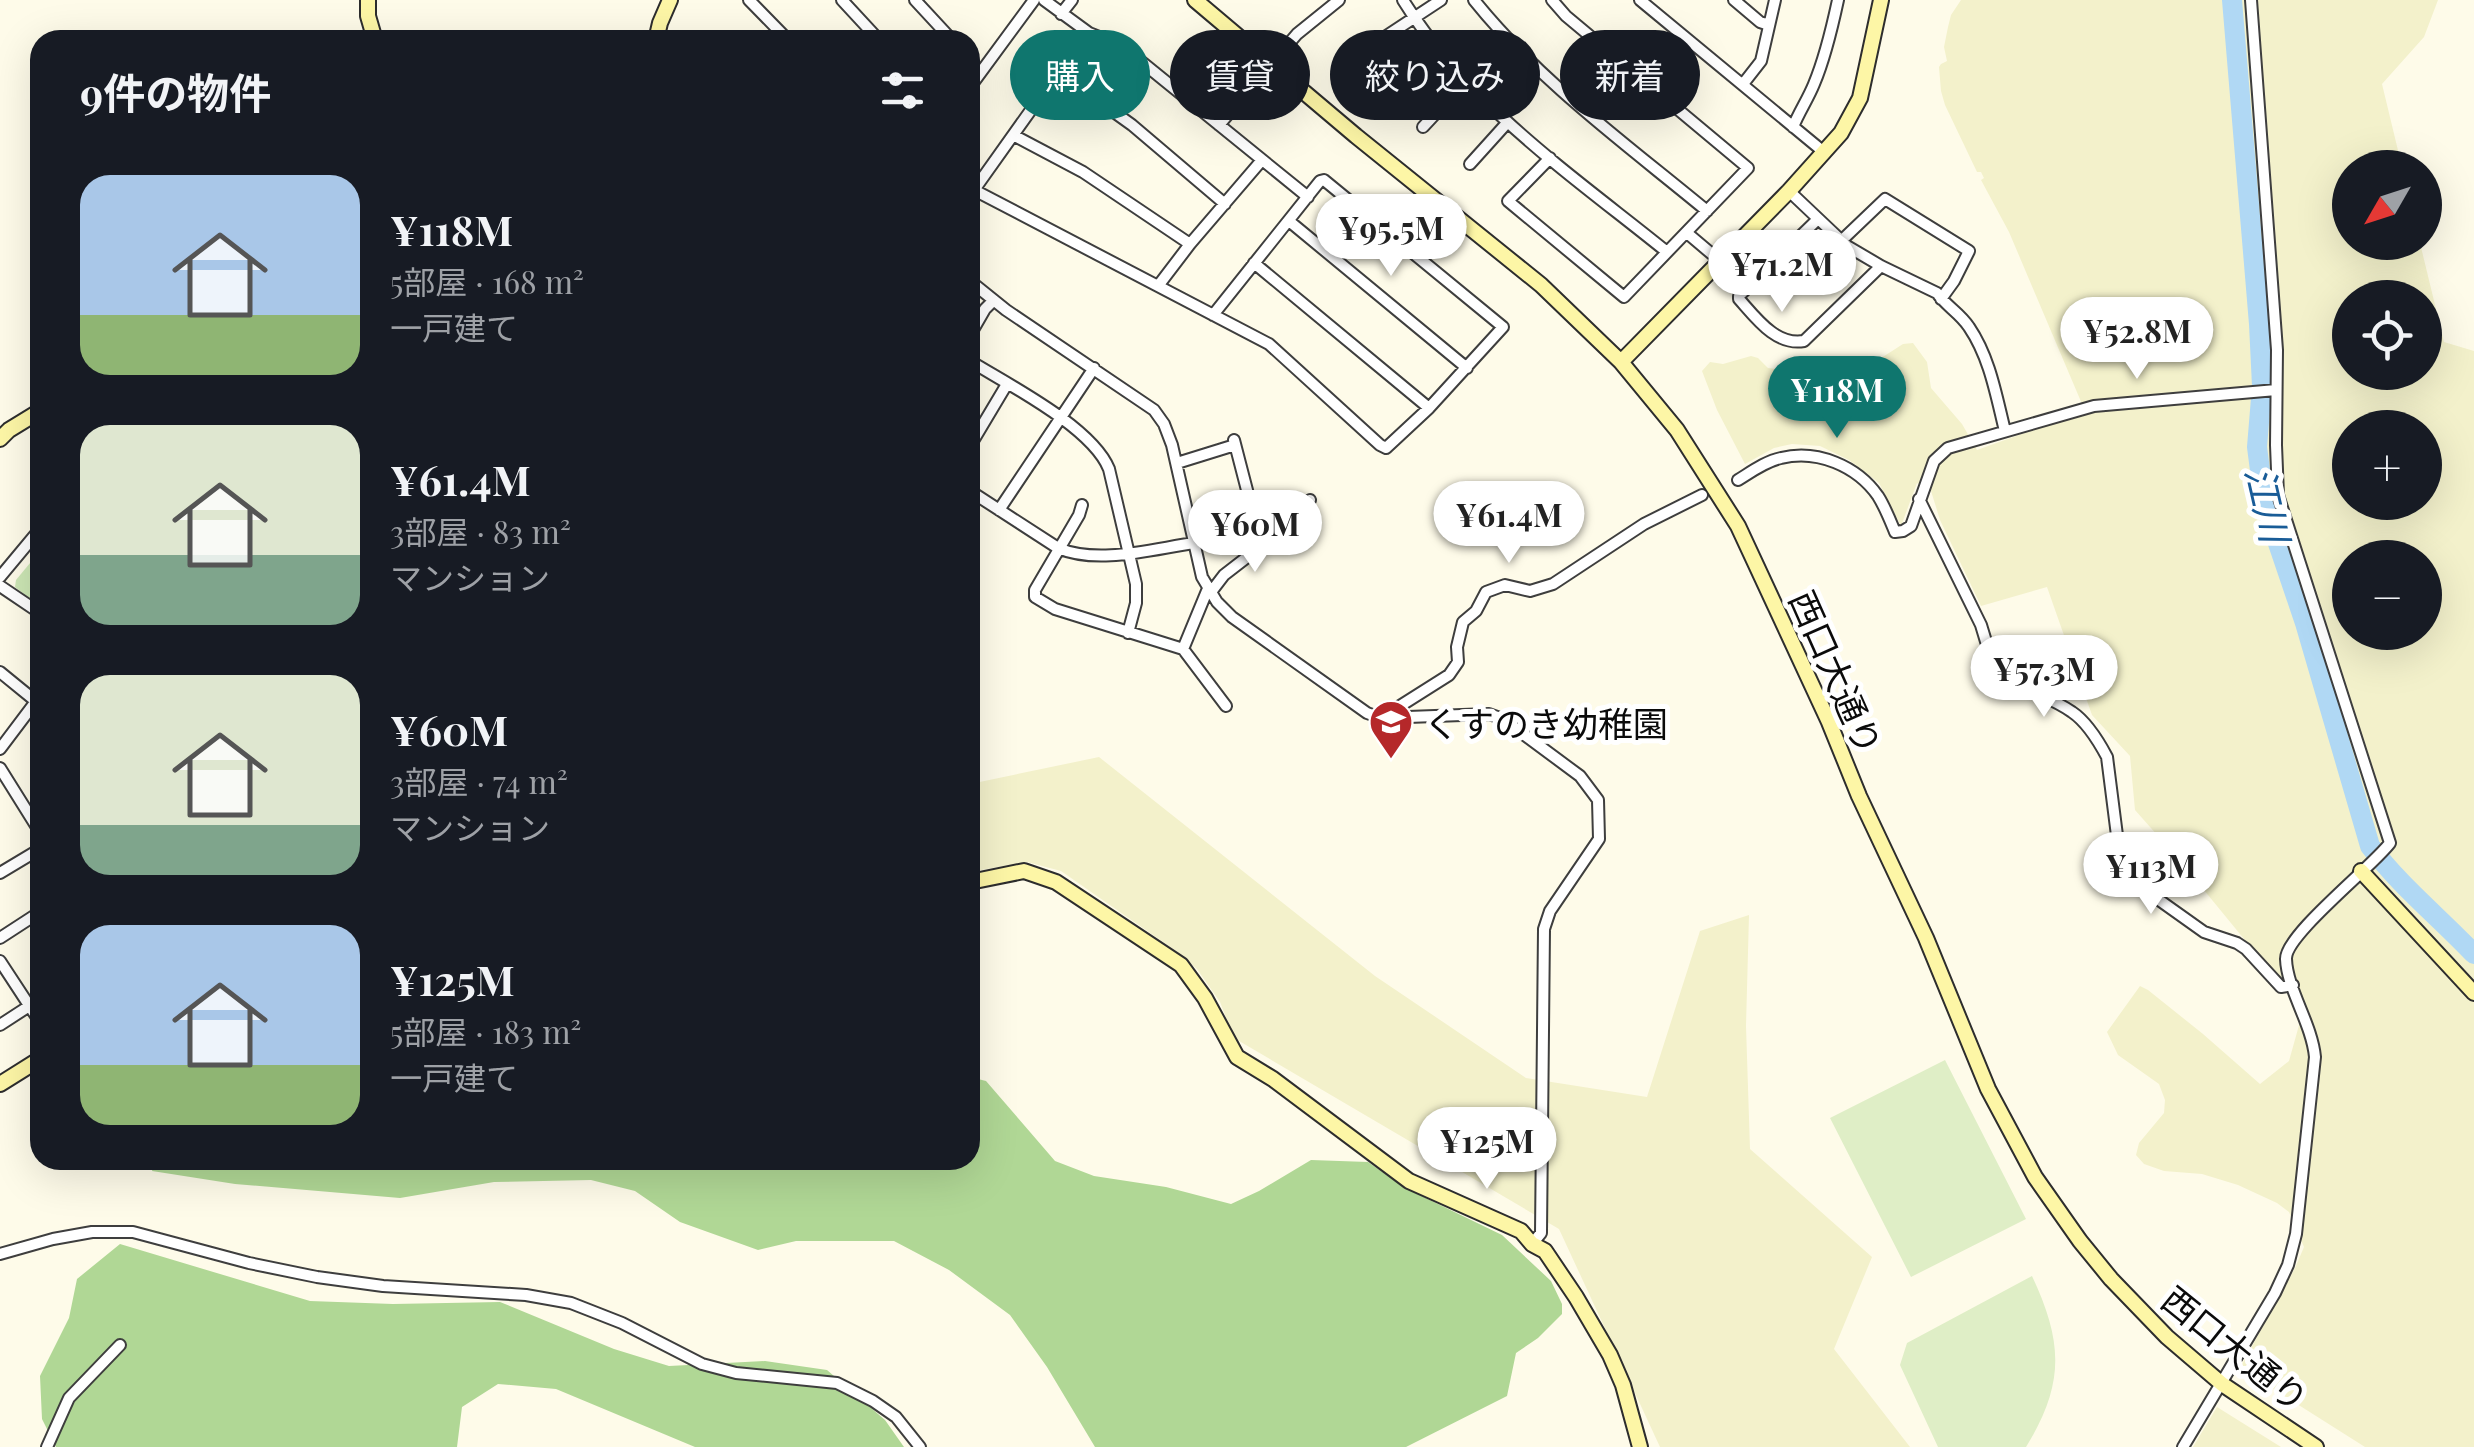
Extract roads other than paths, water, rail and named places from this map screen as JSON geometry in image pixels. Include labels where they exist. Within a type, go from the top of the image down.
[{"type":"street","points":[[368,0],[372,30]]},
{"type":"street","points":[[658,30],[670,0]]},
{"type":"street","points":[[749,0],[778,30]]},
{"type":"street","points":[[842,0],[870,30]]},
{"type":"street","points":[[914,0],[942,30]]},
{"type":"street","points":[[980,74],[1034,0]]},
{"type":"street","points":[[1044,0],[1087,30]]},
{"type":"street","points":[[1061,14],[1072,0]]},
{"type":"street","name":"西口大通り","points":[[1196,0],[1231,30]]},
{"type":"street","points":[[1302,30],[1339,0]]},
{"type":"street","points":[[1402,0],[1423,30]]},
{"type":"street","points":[[1396,30],[1440,0]]},
{"type":"street","points":[[1474,0],[1538,70],[1706,210]]},
{"type":"street","points":[[1552,0],[1583,30]]},
{"type":"street","points":[[1640,0],[1676,30]]},
{"type":"street","points":[[1734,0],[1769,25]]},
{"type":"street","points":[[1743,84],[1761,61],[1775,0]]},
{"type":"street","points":[[1793,127],[1821,67],[1838,0]]},
{"type":"street","points":[[1621,362],[1789,191],[1841,132],[1860,98],[1881,0]]},
{"type":"street","points":[[2183,1447],[2283,1278],[2296,1234],[2315,1056],[2286,953],[2310,923],[2390,843],[2278,494],[2277,350],[2251,0]]},
{"type":"street","points":[[1700,50],[1825,153]]},
{"type":"street","points":[[1150,69],[1308,197]]},
{"type":"street","name":"西口大通り","points":[[1310,97],[1541,285],[1621,362],[1677,430],[1738,526],[1926,938],[1988,1089],[2035,1177],[2111,1279],[2167,1336],[2222,1384],[2316,1447]]},
{"type":"street","points":[[980,178],[1024,120]]},
{"type":"street","points":[[1122,120],[1226,204]]},
{"type":"street","points":[[1219,125],[1223,120]]},
{"type":"street","points":[[1423,127],[1430,120]]},
{"type":"street","points":[[1504,120],[1667,252]]},
{"type":"street","points":[[1550,158],[1508,201],[1624,298],[1748,168],[1691,120]]},
{"type":"street","points":[[1470,164],[1507,123]]},
{"type":"street","points":[[1013,135],[1083,172],[1190,244]]},
{"type":"street","points":[[1158,286],[1262,160]]},
{"type":"street","points":[[980,193],[1213,315],[1269,344],[1386,448],[1430,408],[1503,327],[1324,180],[1213,315]]},
{"type":"street","points":[[1789,191],[1841,241],[1881,266],[1938,293],[1959,313],[1980,346],[1992,376],[2005,430]]},
{"type":"street","points":[[1841,241],[1885,199],[1970,251],[1940,298]]},
{"type":"street","points":[[1289,220],[1468,368]]},
{"type":"street","points":[[1818,220],[1739,296],[1763,326],[1798,344],[1804,341],[1881,266]]},
{"type":"street","points":[[1687,233],[1720,260]]},
{"type":"street","points":[[1254,263],[1430,408]]},
{"type":"street","points":[[980,290],[1154,410],[1168,432],[1177,463],[1202,577],[1232,617],[1380,718],[1489,714],[1503,719],[1580,776],[1598,800],[1600,838],[1550,911],[1544,929],[1540,1233],[1532,1244]]},
{"type":"street","points":[[980,318],[993,301]]},
{"type":"street","points":[[980,367],[1060,416],[1089,439],[1107,462],[1136,594],[1128,633]]},
{"type":"street","points":[[999,510],[1094,368]]},
{"type":"street","points":[[980,429],[1007,384]]},
{"type":"street","points":[[1738,480],[1779,458],[1806,455],[1832,460],[1862,478],[1875,492],[1895,532],[1903,532],[1910,526],[1934,461],[1948,448],[2094,406],[2276,390]]},
{"type":"street","points":[[0,439],[30,418]]},
{"type":"street","points":[[1177,463],[1235,443],[1255,521],[1265,542]]},
{"type":"street","points":[[1380,718],[1449,675],[1458,662],[1463,622],[1476,611],[1486,592],[1505,585],[1530,590],[1553,584],[1644,524],[1702,495]]},
{"type":"street","points":[[980,498],[1058,548],[1088,556],[1194,543]]},
{"type":"street","points":[[1920,499],[1981,625],[1994,668],[2076,714],[2101,745],[2107,758],[2120,860],[2145,890],[2204,932],[2246,949],[2282,988],[2293,985]]},
{"type":"street","points":[[1183,650],[1207,591],[1299,517],[1310,500]]},
{"type":"street","points":[[1082,505],[1035,596],[1056,609],[1183,650],[1226,706]]},
{"type":"street","points":[[0,577],[30,541]]},
{"type":"street","points":[[0,586],[30,606]]},
{"type":"street","points":[[0,672],[30,694]]},
{"type":"street","points":[[0,749],[30,712]]},
{"type":"street","points":[[0,727],[10,735]]},
{"type":"street","points":[[0,768],[30,816]]},
{"type":"street","points":[[0,873],[30,855]]},
{"type":"street","points":[[2364,868],[2474,993]]},
{"type":"street","points":[[980,880],[1024,871],[1056,882],[1180,965],[1206,998],[1237,1057],[1273,1079],[1409,1181],[1521,1231],[1545,1251],[1610,1355],[1640,1447]]},
{"type":"street","points":[[0,938],[30,918]]},
{"type":"street","points":[[0,961],[30,1009]]},
{"type":"street","points":[[0,1025],[28,1006]]},
{"type":"street","points":[[0,1084],[30,1065]]},
{"type":"street","points":[[0,1254],[92,1232],[132,1232],[317,1277],[383,1286],[526,1295],[572,1304],[622,1323],[702,1364],[736,1374],[837,1384],[873,1400],[896,1417],[920,1447]]},
{"type":"street","points":[[46,1447],[69,1398],[120,1345]]},
{"type":"waterway","name":"江川","points":[[2232,0],[2259,324],[2262,386],[2257,447],[2267,511],[2305,623],[2370,846],[2474,954]]},
{"type":"place","name":"くすのき幼稚園","points":[[1391,760]]}]
